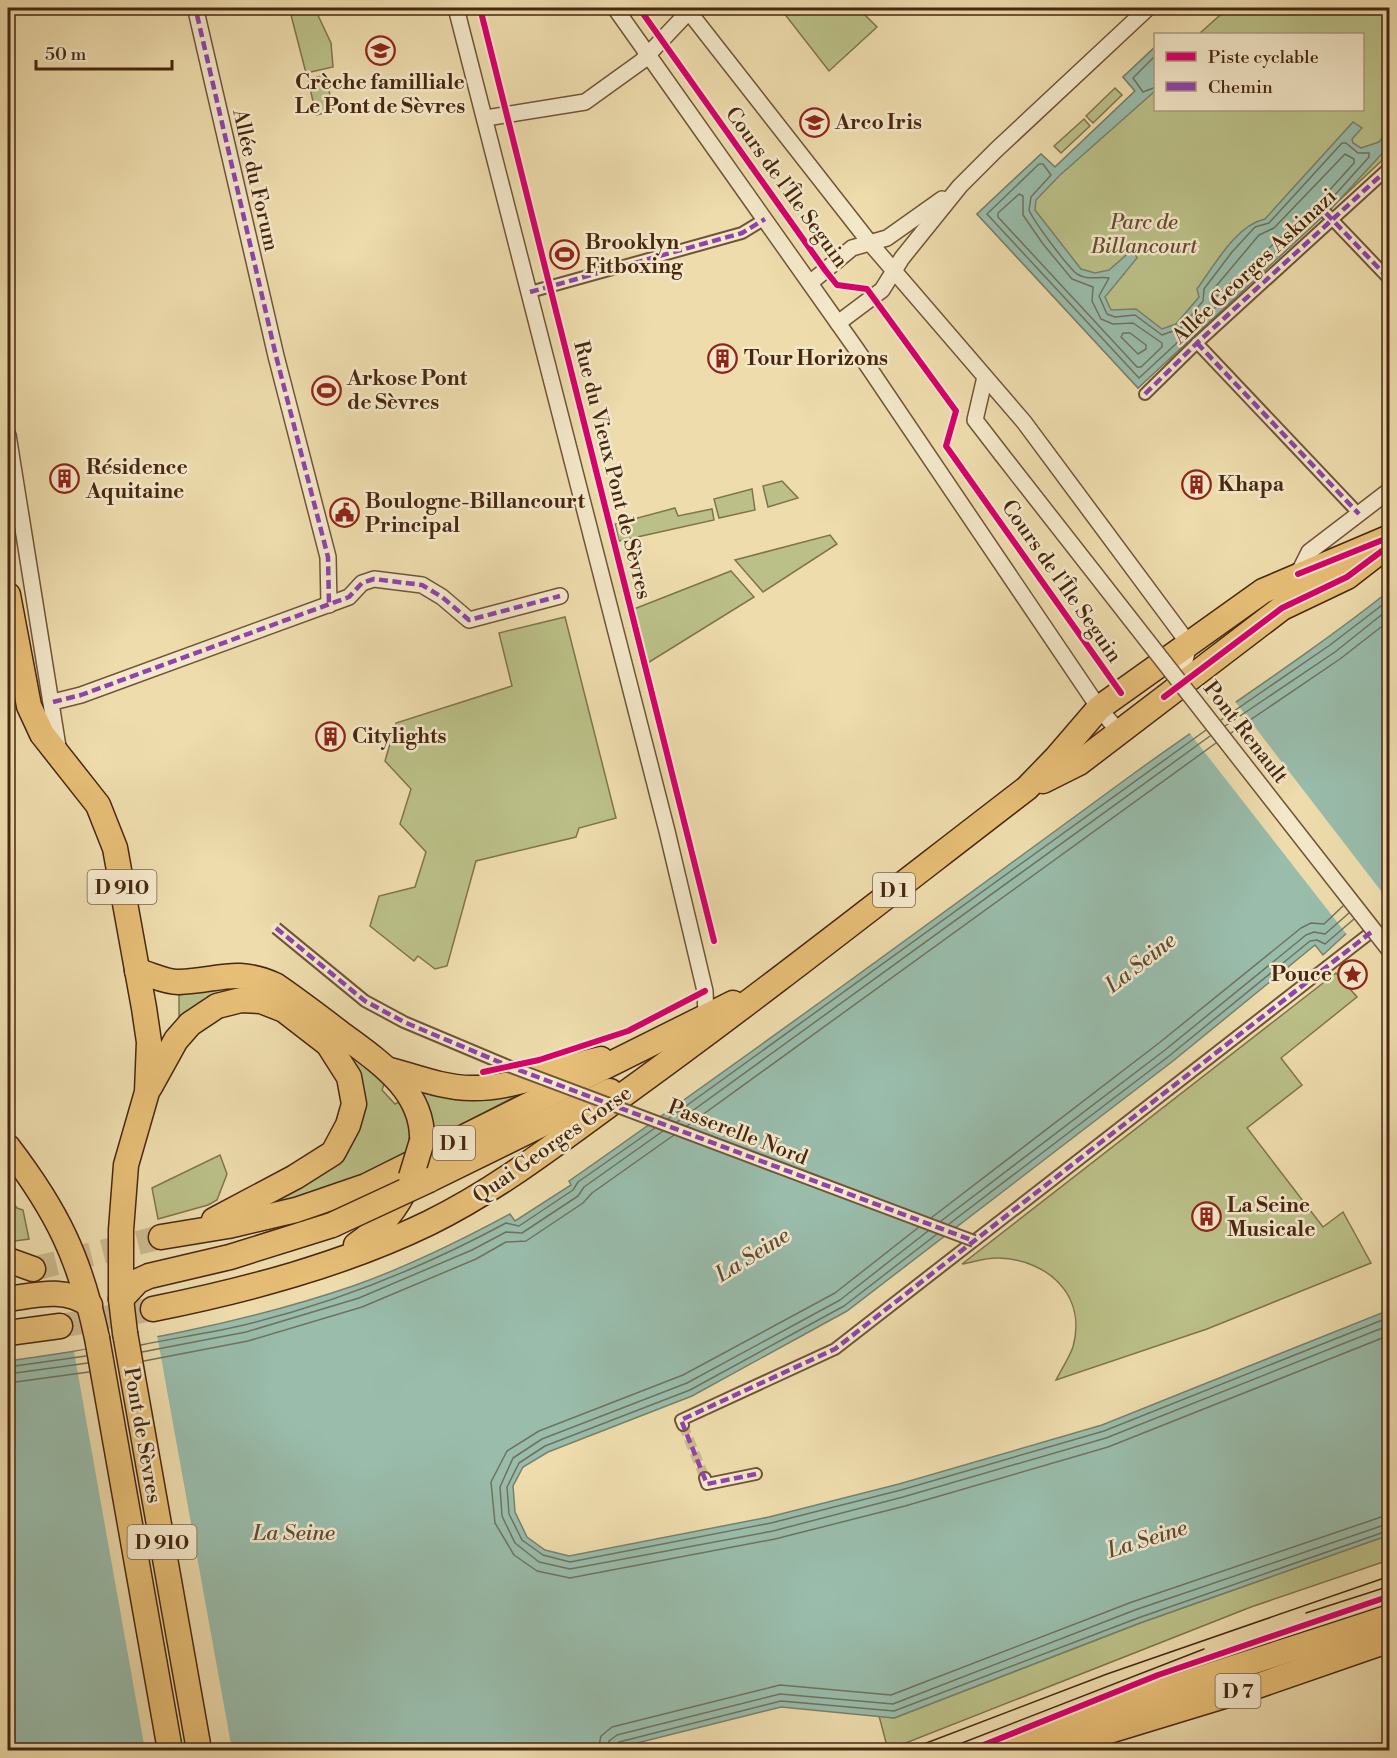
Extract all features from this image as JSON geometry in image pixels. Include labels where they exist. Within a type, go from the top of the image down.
[{"type":"main road","name":"Quai Georges Gorse","points":[[153,1309],[233,1292],[312,1269],[426,1224],[492,1189],[675,1060],[1027,788],[1099,708],[1263,591],[1298,574],[1389,537]]},
{"type":"main road","name":"Quai Georges Gorse","points":[[1027,788],[1079,763],[1282,608],[1347,578],[1389,545]]},
{"type":"main road","name":"D 910","points":[[8,595],[15,678],[38,724],[59,756],[98,805],[108,829],[118,861],[149,1042],[147,1092],[126,1165],[120,1266],[121,1299]]},
{"type":"main road","points":[[137,970],[175,982],[236,974],[261,979],[275,985],[390,1070],[414,1102],[422,1128],[420,1178],[401,1198],[383,1223],[347,1251],[312,1269]]},
{"type":"main road","name":"Quai Georges Gorse","points":[[161,1237],[296,1210],[366,1186],[705,1016],[761,993]]},
{"type":"main road","points":[[147,1092],[182,1032],[200,1016],[217,1006],[241,1000],[261,1001],[284,1010],[328,1044],[349,1077],[354,1104],[348,1125],[333,1153],[295,1178],[188,1233]]},
{"type":"main road","points":[[390,1070],[431,1082],[470,1088],[498,1086],[637,1050]]},
{"type":"main road","name":"D 1","points":[[121,1299],[138,1281],[149,1276],[230,1257],[332,1225],[420,1178],[675,1060]]},
{"type":"main road","name":"D 910","points":[[8,1147],[30,1176],[69,1242],[90,1305]]},
{"type":"main road","points":[[8,1260],[33,1269],[8,1273]]},
{"type":"main road","points":[[8,1299],[57,1293],[79,1298],[90,1305]]},
{"type":"main road","name":"Pont de Sèvres","points":[[121,1299],[125,1333],[199,1750]]},
{"type":"main road","name":"Pont de Sèvres","points":[[90,1305],[170,1750]]},
{"type":"main road","points":[[8,1333],[60,1326]]},
{"type":"main road","name":"D 7","points":[[1009,1750],[1055,1730],[1160,1693],[1389,1617]]},
{"type":"main road","name":"D 7","points":[[1057,1750],[1086,1738],[1260,1684],[1389,1640]]},
{"type":"street","name":"Rue du Vieux Pont de Sèvres","points":[[456,8],[668,831],[705,991],[705,1016]]},
{"type":"street","name":"Cours de l'Île Seguin","points":[[615,8],[838,323],[1099,708]]},
{"type":"street","points":[[486,118],[585,102],[648,54],[689,9]]},
{"type":"street","name":"Cours de l'Île Seguin","points":[[689,9],[870,243],[1024,422],[1190,644]]},
{"type":"street","points":[[838,323],[882,290],[960,186],[1143,9]]},
{"type":"street","name":"Allée du Forum","points":[[197,15],[276,356],[328,557],[329,604]]},
{"type":"street","name":"Allée Georges Askinazi","points":[[1145,394],[1329,217],[1389,167]]},
{"type":"street","points":[[810,283],[852,248],[887,238],[960,186]]},
{"type":"street","points":[[1329,217],[1389,280]]},
{"type":"street","points":[[530,292],[742,233],[765,219]]},
{"type":"street","points":[[1197,343],[1359,514]]},
{"type":"street","name":"Pont Renault","points":[[985,377],[975,420],[1389,951]]},
{"type":"street","points":[[8,435],[53,702],[59,756]]},
{"type":"street","points":[[1298,574],[1310,552],[1389,490]]},
{"type":"street","points":[[53,702],[81,695],[349,597],[362,583],[374,579],[422,585],[442,597],[469,620],[560,596]]},
{"type":"street","points":[[1164,697],[1182,673],[1190,644]]},
{"type":"street","points":[[1099,708],[1119,732]]},
{"type":"street","name":"Passerelle Nord","points":[[276,928],[365,1001],[404,1022],[511,1067],[974,1241]]},
{"type":"street","points":[[683,1425],[681,1420],[835,1349],[1374,930]]},
{"type":"street","points":[[705,1478],[707,1484],[756,1474]]},
{"type":"green space","points":[[780,8],[858,8],[877,27],[829,71]]},
{"type":"green space","name":"Parc de Billancourt","points":[[1228,8],[1389,8],[1389,154],[1138,388],[977,214],[1041,154],[1055,167],[1135,91],[1123,77],[1154,48],[1154,111],[1364,111],[1364,33],[1200,33]]},
{"type":"green space","points":[[315,9],[331,43],[333,67],[306,73],[291,15]]},
{"type":"green space","points":[[326,75],[333,111],[316,115],[308,79]]},
{"type":"green space","points":[[1115,88],[1122,95],[1093,123],[1086,116]]},
{"type":"green space","points":[[1084,119],[1090,126],[1061,153],[1054,146]]},
{"type":"green space","points":[[782,481],[798,498],[768,507],[763,486]]},
{"type":"green space","points":[[752,489],[755,510],[719,518],[714,499]]},
{"type":"green space","points":[[675,508],[678,516],[712,509],[714,520],[619,541],[615,524]]},
{"type":"green space","points":[[830,535],[837,544],[763,592],[735,560]]},
{"type":"green space","points":[[731,571],[754,597],[646,664],[634,609]]},
{"type":"green space","points":[[565,617],[616,818],[579,828],[576,837],[476,861],[447,966],[435,969],[418,956],[414,961],[370,926],[379,896],[415,887],[426,852],[400,824],[411,789],[385,761],[396,723],[512,686],[499,633]]},
{"type":"green space","points":[[1336,973],[1357,997],[1281,1058],[1302,1085],[1247,1128],[1323,1227],[1343,1212],[1371,1263],[1207,1329],[1056,1380],[1073,1347],[1076,1328],[1069,1297],[1060,1284],[1048,1273],[1017,1260],[994,1258],[962,1264]]},
{"type":"green space","points":[[233,986],[264,988],[385,1081],[382,1090],[395,1104],[403,1100],[408,1109],[413,1145],[406,1153],[386,1166],[251,1216],[312,1177],[360,1092],[277,1000],[179,1024],[179,995]]},
{"type":"green space","points":[[414,1084],[537,1085],[435,1138],[428,1110]]},
{"type":"green space","points":[[220,1155],[227,1174],[217,1200],[208,1205],[158,1219],[152,1188]]},
{"type":"green space","points":[[8,1196],[17,1208],[23,1210],[29,1239],[8,1242]]},
{"type":"green space","points":[[1389,1535],[1389,1560],[1251,1607],[888,1750],[879,1716],[894,1718],[1140,1623]]},
{"type":"water","points":[[1154,48],[1154,92],[1059,176],[1036,200],[1035,210],[1081,269],[1095,273],[1109,270],[1133,249],[1137,258],[1105,297],[1111,310],[1136,309],[1162,329],[1176,324],[1199,297],[1197,289],[1235,238],[1254,223],[1265,219],[1353,122],[1362,128],[1352,139],[1353,143],[1361,148],[1379,142],[1389,130],[1389,146],[1332,208],[1138,388],[977,214],[1041,154],[1055,167],[1135,91],[1123,77]]},
{"type":"water","name":"La Seine","points":[[1389,591],[1389,894],[1323,955],[1315,945],[1173,1061],[847,1311],[692,1396],[548,1452],[523,1467],[513,1486],[515,1512],[527,1537],[545,1550],[569,1556],[769,1517],[899,1484],[1102,1425],[1389,1310],[1389,1535],[1140,1623],[894,1718],[781,1707],[609,1750],[8,1750],[8,1361],[182,1332],[269,1312],[393,1271],[453,1244],[510,1214],[515,1221],[571,1185],[569,1181],[782,1030]]},
{"type":"pier","points":[[1234,700],[1388,900],[1348,936],[1188,731]]},
{"type":"pier","points":[[157,1335],[232,1750],[145,1750],[74,1352]]},
{"type":"tunnel","points":[[33,1269],[161,1237]]},
{"type":"tunnel","points":[[60,1326],[153,1309]]},
{"type":"tunnel","points":[[683,1425],[705,1478]]},
{"type":"tram line","points":[[908,1750],[1107,1674],[1390,1576]]},
{"type":"tram line","points":[[1306,1613],[1390,1586]]},
{"type":"tram line","points":[[944,1750],[1204,1649]]},
{"type":"marked path","points":[[1138,8],[1143,12]]},
{"type":"marked path","points":[[197,15],[276,356],[328,557],[329,605]]},
{"type":"marked path","points":[[1145,394],[1197,343],[1390,167]]},
{"type":"marked path","points":[[1326,213],[1390,280]]},
{"type":"marked path","points":[[530,292],[742,233],[765,219]]},
{"type":"marked path","points":[[1197,343],[1359,514]]},
{"type":"marked path","points":[[53,702],[81,695],[349,597],[362,583],[374,579],[422,585],[442,597],[469,620],[560,596]]},
{"type":"marked path","points":[[276,928],[365,1001],[404,1022],[511,1067],[974,1241]]},
{"type":"marked path","points":[[756,1474],[707,1484],[681,1420],[835,1349],[1374,930]]},
{"type":"marked path","points":[[860,1750],[871,1746]]},
{"type":"cycle path","points":[[480,8],[714,941]]},
{"type":"cycle path","points":[[639,8],[825,270],[837,285],[867,289],[956,411],[946,446],[1121,693]]},
{"type":"cycle path","points":[[1298,574],[1390,537]]},
{"type":"cycle path","points":[[1164,697],[1282,608],[1347,577],[1390,545]]},
{"type":"cycle path","points":[[483,1072],[539,1060],[628,1031],[705,991]]},
{"type":"cycle path","points":[[971,1750],[1158,1675],[1390,1596]]},
{"type":"place","name":"Crèche familliale Le Pont de Sèvres","points":[[380,51]]},
{"type":"place","name":"Arco Iris","points":[[814,122]]},
{"type":"place","name":"Brooklyn Fitboxing","points":[[564,254]]},
{"type":"place","name":"Tour Horizons","points":[[723,358]]},
{"type":"place","name":"Arkose Pont de Sèvres","points":[[326,390]]},
{"type":"place","name":"Résidence Aquitaine","points":[[65,479]]},
{"type":"place","name":"Khapa","points":[[1197,484]]},
{"type":"place","name":"Boulogne-Billancourt Principal","points":[[344,513]]},
{"type":"place","name":"Citylights","points":[[331,736]]},
{"type":"place","name":"Pouce","points":[[1353,974]]},
{"type":"place","name":"La Seine Musicale","points":[[1206,1217]]}]
